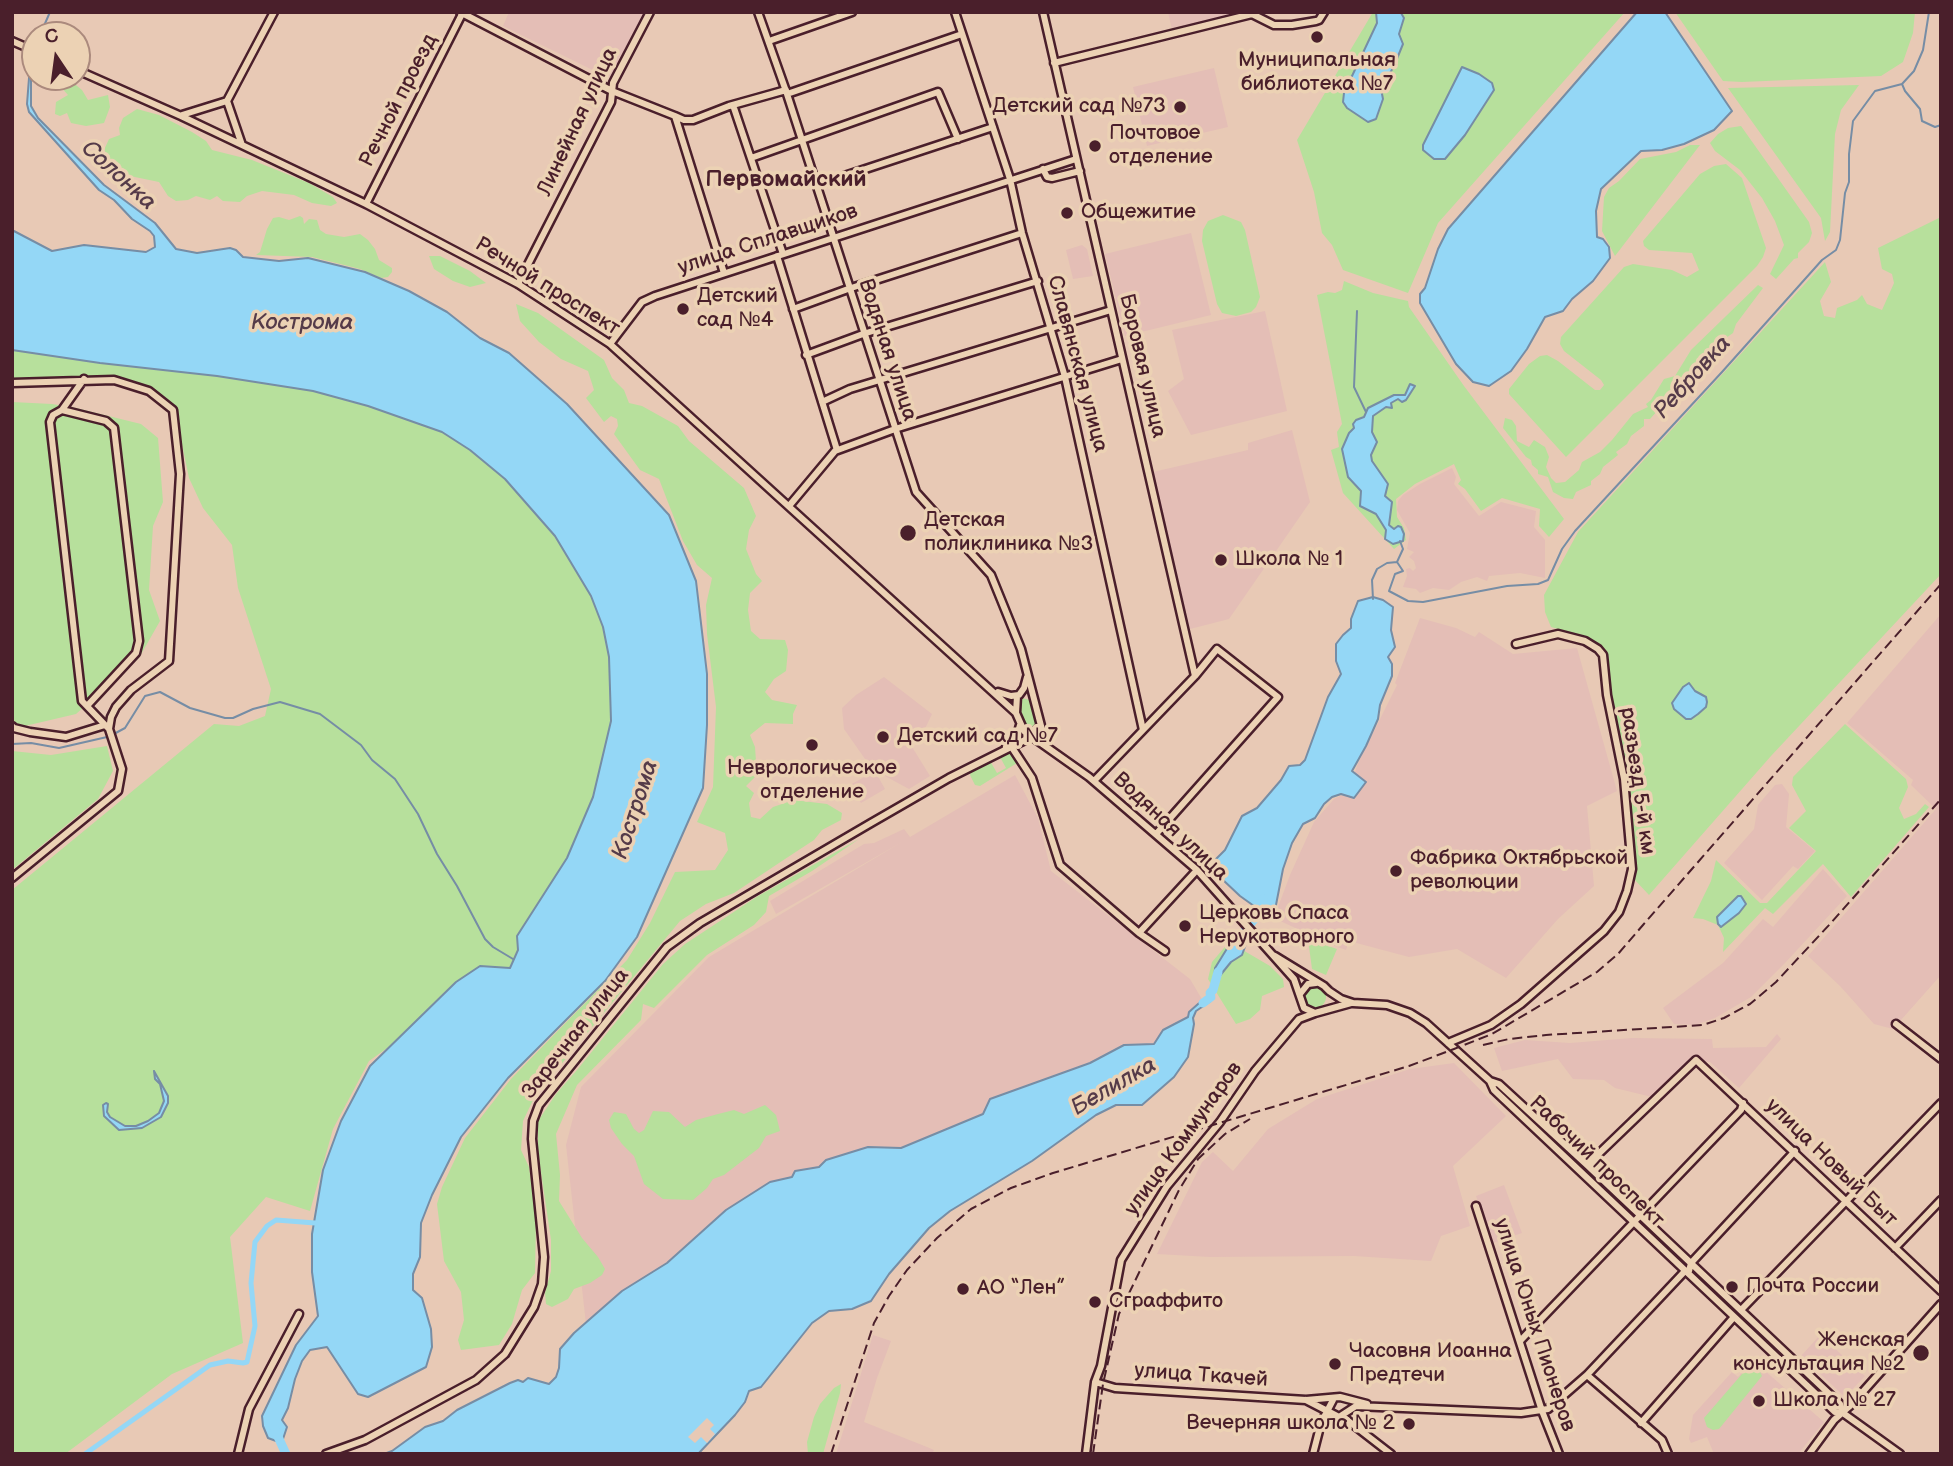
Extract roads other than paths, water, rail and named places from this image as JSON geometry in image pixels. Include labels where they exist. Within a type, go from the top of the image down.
[{"type":"street","points":[[181,116],[227,101],[274,12]]},
{"type":"street","name":"Линейная улица","points":[[518,284],[611,102],[613,83],[650,12]]},
{"type":"street","name":"Водяная улица","points":[[758,12],[916,492],[991,575],[1014,627],[1046,745]]},
{"type":"street","points":[[769,41],[852,12]]},
{"type":"street","name":"Славянская улица","points":[[955,12],[1010,179],[1065,377],[1143,730]]},
{"type":"street","name":"Боровая улица","points":[[1043,12],[1195,676]]},
{"type":"street","points":[[1054,63],[1252,14],[1261,16],[1274,25],[1292,25],[1320,20],[1324,12]]},
{"type":"street","points":[[462,13],[612,92],[684,120],[693,120],[733,105],[786,92],[962,34]]},
{"type":"street","name":"Речной проезд","points":[[366,204],[462,13]]},
{"type":"street","name":"Речной проспект","points":[[91,76],[366,204],[518,284],[610,344],[1016,713]]},
{"type":"street","points":[[751,158],[938,92],[958,139]]},
{"type":"street","points":[[227,101],[242,145]]},
{"type":"street","points":[[733,105],[780,255],[806,355],[837,450]]},
{"type":"street","points":[[675,116],[724,273]]},
{"type":"street","points":[[817,185],[993,127]]},
{"type":"street","name":"улица Сплавщиков","points":[[610,344],[642,302],[1076,159]]},
{"type":"street","points":[[1043,169],[1047,177],[1052,178],[1080,171]]},
{"type":"street","points":[[793,309],[1023,233]]},
{"type":"street","points":[[806,355],[863,334],[1038,281]]},
{"type":"street","points":[[822,402],[850,389],[1111,310]]},
{"type":"street","points":[[789,506],[837,450],[895,429],[1122,359]]},
{"type":"street","points":[[12,878],[118,791],[122,769],[107,727],[82,701],[50,422],[84,379]]},
{"type":"street","points":[[12,383],[114,380],[149,391],[173,410],[180,474],[169,661],[131,690],[116,707],[107,727]]},
{"type":"street","points":[[62,410],[106,421],[114,428],[139,641],[136,653],[87,706]]},
{"type":"street","name":"разъезд 5-й км","points":[[1448,1043],[1491,1025],[1521,1004],[1604,931],[1619,912],[1630,880],[1632,850],[1624,779],[1607,695],[1604,654],[1585,641],[1558,634],[1516,644]]},
{"type":"street","points":[[1094,781],[1195,676],[1217,649],[1278,697],[1157,833]]},
{"type":"street","points":[[1028,673],[1027,683],[1018,695],[1016,713],[1020,725],[1008,748],[1032,778],[1060,864],[1139,933],[1165,951]]},
{"type":"street","points":[[993,690],[1004,695],[1028,695],[1034,701]]},
{"type":"street","name":"Водяная улица","points":[[1020,725],[1024,732],[1094,781],[1157,833],[1197,870],[1275,956]]},
{"type":"street","points":[[12,726],[14,729],[66,737],[107,727]]},
{"type":"street","points":[[1031,737],[1040,726]]},
{"type":"street","name":"Заречная улица","points":[[327,1454],[365,1440],[476,1380],[505,1354],[534,1307],[542,1284],[544,1257],[532,1139],[533,1121],[539,1105],[667,947],[700,923],[928,790],[1031,737]]},
{"type":"street","points":[[1139,933],[1197,870]]},
{"type":"street","points":[[1275,956],[1324,986],[1329,992],[1329,1002],[1325,1010]]},
{"type":"street","points":[[1275,956],[1294,979],[1300,994],[1299,1019],[1353,1003]]},
{"type":"street","points":[[1300,994],[1308,985],[1316,983]]},
{"type":"street","name":"Рабочий проспект","points":[[1329,992],[1353,1003],[1377,1003],[1401,1009],[1426,1023],[1490,1081],[1499,1084],[1587,1165],[1840,1404],[1843,1413]]},
{"type":"street","points":[[1301,1003],[1308,1011],[1315,1013]]},
{"type":"street","name":"улица Коммунаров","points":[[1086,1454],[1095,1382],[1101,1367],[1121,1260],[1167,1186],[1220,1122],[1255,1071],[1299,1019]]},
{"type":"street","points":[[1896,1024],[1941,1059]]},
{"type":"street","name":"улица Новый Быт","points":[[1587,1165],[1696,1060],[1941,1291]]},
{"type":"street","name":"Рабочий проспект","points":[[1490,1081],[1494,1090],[1833,1411],[1843,1413],[1900,1454]]},
{"type":"street","points":[[1521,1340],[1741,1110],[1743,1103]]},
{"type":"street","points":[[1741,1310],[1941,1103]]},
{"type":"street","points":[[1318,1432],[1323,1425],[1356,1406],[1521,1413],[1542,1411],[1556,1404],[1587,1375],[1683,1269],[1680,1262],[1689,1261],[1795,1152]]},
{"type":"street","points":[[1895,1248],[1941,1200]]},
{"type":"street","name":"улица Юных Пионеров","points":[[1476,1206],[1542,1411],[1559,1454]]},
{"type":"street","points":[[1809,1454],[1834,1420],[1941,1304]]},
{"type":"street","points":[[238,1454],[250,1409],[299,1314]]},
{"type":"street","points":[[1641,1423],[1734,1317]]},
{"type":"street","points":[[1587,1375],[1662,1440],[1668,1454]]},
{"type":"street","name":"улица Ткачей","points":[[1095,1382],[1115,1388],[1306,1400],[1330,1406]]},
{"type":"street","points":[[1313,1454],[1318,1432],[1330,1406],[1343,1398],[1376,1406]]},
{"type":"street","points":[[1343,1398],[1348,1403],[1348,1409]]},
{"type":"street","name":"улица Ткачей","points":[[1306,1400],[1330,1406]]},
{"type":"street","points":[[1330,1406],[1391,1454]]},
{"type":"water","points":[[1376,12],[1401,13],[1404,18],[1399,34],[1403,44],[1381,89],[1383,99],[1376,119],[1368,122],[1347,108],[1343,102],[1344,93],[1377,23]]},
{"type":"water","points":[[1637,12],[1665,12],[1732,111],[1714,130],[1684,144],[1662,150],[1641,151],[1601,189],[1596,211],[1597,237],[1603,239],[1609,247],[1610,258],[1593,281],[1572,299],[1563,311],[1545,317],[1511,371],[1489,386],[1473,382],[1456,364],[1420,303],[1420,294],[1425,288],[1438,249],[1448,229]]},
{"type":"water","points":[[1462,67],[1492,83],[1494,90],[1465,135],[1445,159],[1434,159],[1423,150],[1423,145]]},
{"type":"water","name":"Кострома","points":[[28,91],[31,91],[31,106],[38,118],[104,185],[155,223],[176,249],[197,253],[230,248],[243,257],[279,261],[308,258],[365,272],[409,291],[447,312],[480,338],[509,353],[567,404],[669,515],[696,581],[707,674],[703,788],[637,937],[605,981],[508,1078],[461,1137],[432,1195],[421,1223],[420,1257],[413,1274],[413,1290],[422,1298],[431,1329],[432,1347],[426,1367],[368,1397],[358,1394],[327,1347],[310,1350],[302,1361],[282,1420],[287,1427],[283,1439],[276,1441],[268,1438],[262,1416],[296,1345],[318,1316],[312,1272],[312,1234],[323,1170],[341,1121],[370,1066],[456,982],[480,966],[510,968],[518,950],[517,936],[567,858],[593,797],[611,721],[609,657],[603,627],[591,596],[555,536],[505,479],[470,450],[442,432],[368,406],[313,391],[12,350],[12,230],[52,251],[84,245],[146,252],[155,247],[154,236],[150,231],[99,190],[29,112]]},
{"type":"water","points":[[1410,384],[1415,386],[1406,400],[1402,402],[1398,399],[1391,403],[1392,408],[1386,407],[1373,416],[1372,432],[1377,442],[1371,455],[1372,461],[1388,484],[1385,496],[1392,502],[1389,525],[1394,529],[1401,527],[1404,534],[1403,541],[1393,544],[1385,539],[1386,530],[1376,514],[1360,506],[1361,491],[1348,477],[1342,449],[1354,428],[1353,424],[1364,417],[1368,408],[1394,395],[1405,395]]},
{"type":"water","points":[[1373,597],[1393,607],[1391,630],[1395,647],[1388,657],[1392,664],[1392,676],[1380,705],[1378,719],[1352,771],[1366,782],[1354,798],[1341,794],[1332,797],[1315,818],[1303,824],[1292,843],[1283,869],[1275,910],[1261,911],[1222,879],[1214,870],[1215,860],[1225,850],[1242,816],[1257,808],[1281,780],[1289,766],[1300,765],[1305,760],[1328,697],[1341,674],[1336,661],[1336,644],[1351,628],[1351,619],[1358,601]]},
{"type":"water","points":[[1689,683],[1695,691],[1706,697],[1707,702],[1706,707],[1698,714],[1686,719],[1674,709],[1672,703]]},
{"type":"water","points":[[1741,896],[1746,904],[1721,927],[1717,917]]},
{"type":"water","points":[[1242,930],[1246,944],[1242,955],[1231,962],[1214,983],[1215,968],[1236,934]]},
{"type":"water","points":[[1211,997],[1211,1001],[1196,1011],[1188,1057],[1174,1077],[1142,1105],[1116,1105],[1096,1115],[1032,1161],[950,1211],[929,1228],[889,1274],[871,1301],[852,1309],[829,1311],[812,1323],[761,1387],[749,1391],[735,1415],[698,1454],[384,1454],[425,1427],[443,1421],[457,1410],[510,1383],[518,1380],[523,1382],[528,1378],[549,1384],[556,1377],[559,1368],[560,1349],[574,1333],[622,1291],[667,1263],[726,1210],[770,1182],[792,1177],[795,1171],[819,1167],[826,1160],[868,1147],[901,1148],[983,1114],[990,1099],[1090,1063],[1124,1045],[1154,1044],[1163,1030],[1188,1017],[1189,1012],[1198,1004]]},
{"type":"water","points":[[154,1071],[168,1096],[168,1103],[161,1117],[142,1128],[119,1130],[104,1116],[103,1105],[108,1104],[107,1112],[110,1117],[125,1126],[136,1126],[148,1121],[159,1113],[164,1101]]},
{"type":"waterway","name":"Солонка","points":[[46,21],[50,12]]},
{"type":"waterway","name":"Ребровка","points":[[1397,562],[1403,571],[1395,574],[1389,591],[1408,601],[1423,602],[1507,586],[1538,584],[1548,580],[1562,549],[1575,531],[1822,260],[1836,250],[1849,182],[1853,121],[1875,91],[1902,84],[1914,71],[1923,50],[1929,12]]},
{"type":"waterway","name":"Ребровка","points":[[1902,84],[1920,109],[1922,121],[1935,127],[1941,125]]},
{"type":"waterway","name":"Белилка","points":[[1357,311],[1354,387],[1366,412]]},
{"type":"waterway","name":"Белилка","points":[[1373,599],[1372,580],[1377,569],[1387,563],[1397,562],[1403,549],[1400,541]]},
{"type":"waterway","points":[[112,735],[125,728],[145,696],[160,692],[190,708],[225,718],[233,718],[280,702],[320,714],[361,745],[372,760],[395,779],[418,814],[437,854],[485,939],[513,959]]},
{"type":"waterway","points":[[12,744],[31,743],[59,748],[107,737]]},
{"type":"waterway","name":"Белилка","points":[[1238,939],[1261,911],[1263,899]]},
{"type":"waterway","name":"Белилка","points":[[1203,1003],[1211,997],[1218,972]]},
{"type":"waterway","points":[[85,1454],[210,1365],[228,1361],[247,1362],[255,1326],[251,1283],[255,1242],[267,1226],[276,1220],[315,1223]]},
{"type":"waterway","name":"Кострома","points":[[275,1430],[286,1454]]},
{"type":"railway","points":[[831,1454],[874,1323],[889,1296],[907,1270],[937,1238],[971,1209],[1011,1188],[1053,1173],[1409,1066],[1454,1049],[1492,1034],[1597,972],[1618,954],[1941,584]]},
{"type":"railway","points":[[1483,1045],[1546,1035],[1703,1025],[1724,1018],[1750,1004],[1776,982],[1941,799]]},
{"type":"railway","points":[[1093,1454],[1103,1384],[1119,1314],[1179,1190],[1198,1159],[1225,1134],[1250,1119]]},
{"type":"place","name":"Муниципальная библиотека №7","points":[[1317,37]]},
{"type":"place","name":"Детский сад №73","points":[[1180,107]]},
{"type":"place","name":"Почтовое отделение","points":[[1095,146]]},
{"type":"place","name":"Общежитие","points":[[1067,213]]},
{"type":"place","name":"Детский сад №4","points":[[683,309]]},
{"type":"place","name":"Детская поликлиника №3","points":[[908,533]]},
{"type":"place","name":"Школа № 1","points":[[1221,560]]},
{"type":"place","name":"Детский сад №7","points":[[883,737]]},
{"type":"place","name":"Неврологическое отделение","points":[[812,745]]},
{"type":"place","name":"Фабрика Октябрьской революции","points":[[1396,871]]},
{"type":"place","name":"Церковь Спаса Нерукотворного","points":[[1185,926]]},
{"type":"place","name":"Почта России","points":[[1732,1287]]},
{"type":"place","name":"АО “Лен”","points":[[963,1289]]},
{"type":"place","name":"Сграффито","points":[[1095,1302]]},
{"type":"place","name":"Женская консультация №2","points":[[1921,1353]]},
{"type":"place","name":"Часовня Иоанна Предтечи","points":[[1335,1364]]},
{"type":"place","name":"Школа № 27","points":[[1759,1401]]},
{"type":"place","name":"Вечерняя школа № 2","points":[[1409,1424]]},
{"type":"district","name":"Первомайский","points":[[786,180]]}]
